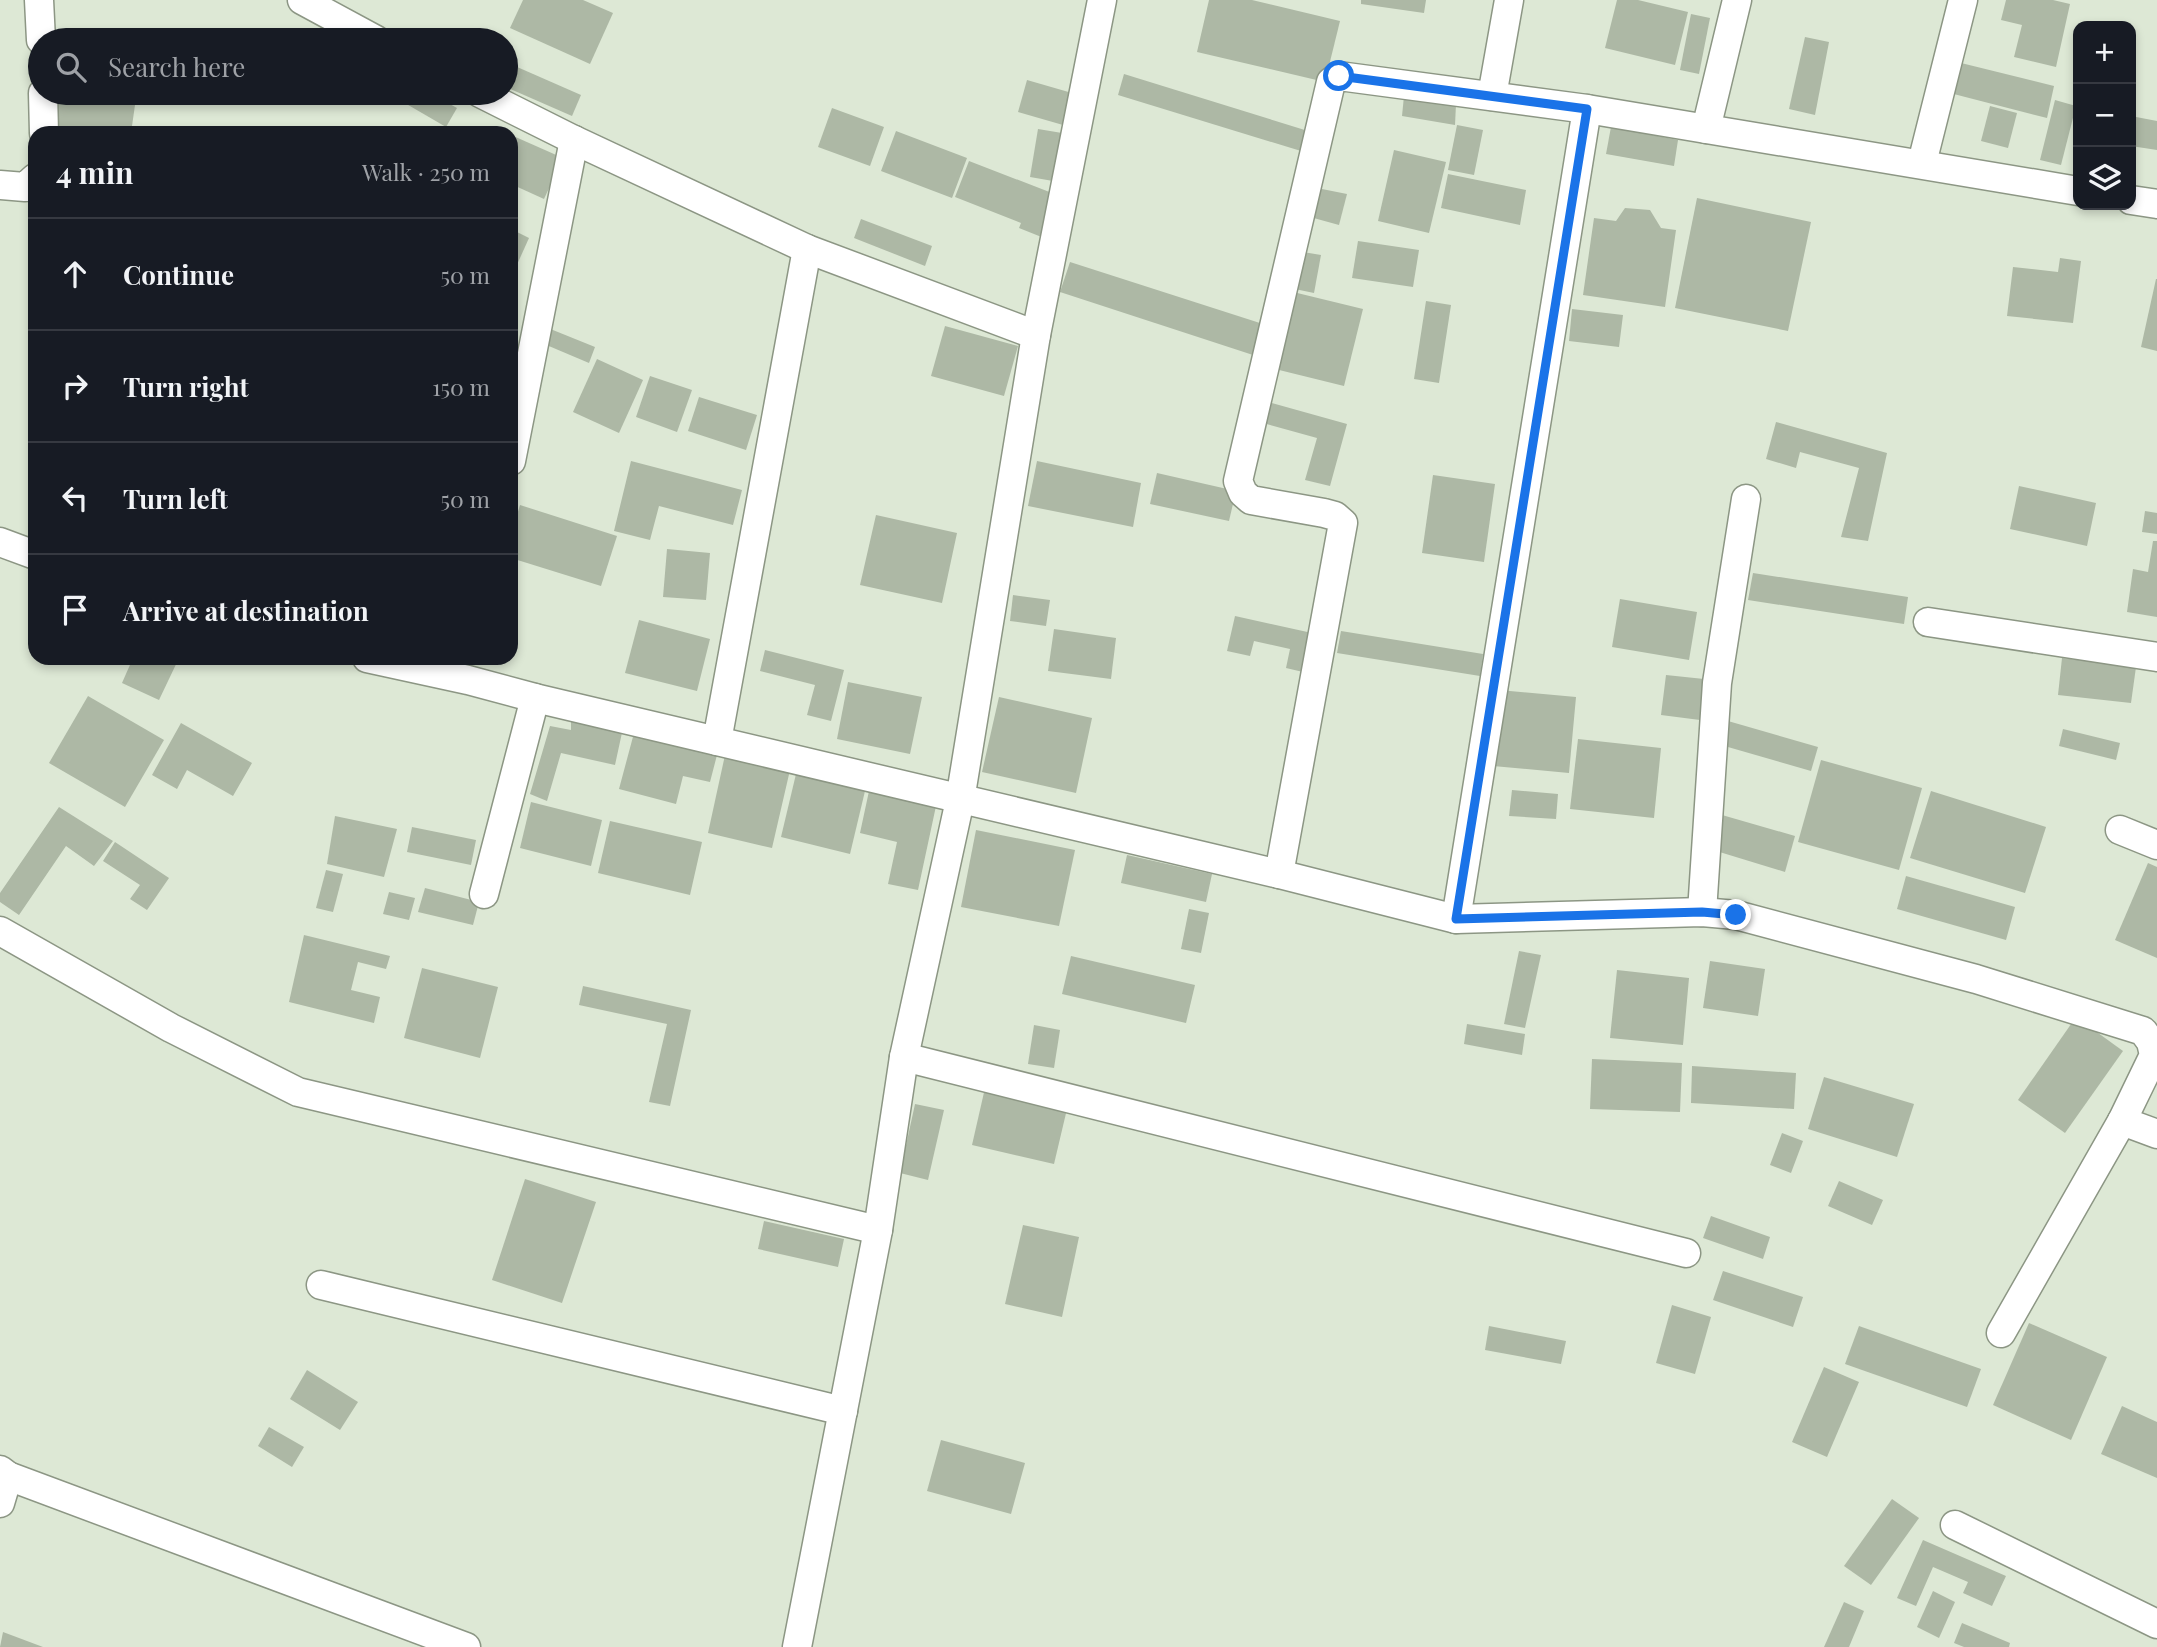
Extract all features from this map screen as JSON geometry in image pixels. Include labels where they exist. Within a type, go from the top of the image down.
[{"type":"street","points":[[39,0],[40,28]]},
{"type":"street","points":[[302,0],[354,28]]},
{"type":"street","points":[[797,1647],[878,1230],[904,1057],[960,800],[1036,335],[1102,0]]},
{"type":"street","points":[[1492,96],[1509,0]]},
{"type":"street","points":[[1706,129],[1737,0]]},
{"type":"street","points":[[1922,163],[1963,0]]},
{"type":"street","points":[[1279,874],[1343,523],[1335,516],[1324,513],[1251,500],[1243,493],[1238,481],[1331,82],[1339,76],[1348,76],[1587,109],[2073,190]]},
{"type":"street","points":[[43,105],[44,126]]},
{"type":"street","points":[[504,105],[807,249],[1036,335]]},
{"type":"street","points":[[1456,919],[1587,109]]},
{"type":"street","points":[[518,425],[574,140]]},
{"type":"street","points":[[0,186],[25,187],[28,184]]},
{"type":"street","points":[[2136,201],[2157,204]]},
{"type":"street","points":[[717,741],[807,249]]},
{"type":"street","points":[[1702,912],[1717,682],[1746,499]]},
{"type":"street","points":[[0,542],[28,552]]},
{"type":"street","points":[[1928,622],[2157,657]]},
{"type":"street","points":[[433,665],[471,669],[535,698],[1279,874],[1456,919],[1702,912],[1736,915],[1962,975],[2143,1031],[2151,1042],[2154,1055],[2122,1121],[2001,1333]]},
{"type":"street","points":[[484,894],[535,698]]},
{"type":"street","points":[[2120,830],[2157,845]]},
{"type":"street","points":[[0,931],[171,1028],[298,1092],[878,1230]]},
{"type":"street","points":[[904,1057],[1686,1253]]},
{"type":"street","points":[[2122,1121],[2157,1134]]},
{"type":"street","points":[[321,1285],[843,1411]]},
{"type":"street","points":[[0,1503],[4,1473],[466,1647]]},
{"type":"street","points":[[1955,1525],[2157,1624]]},
{"type":"building","points":[[523,0],[583,0],[613,13],[590,64],[518,32],[518,28],[510,28]]},
{"type":"building","points":[[1209,0],[1252,0],[1340,21],[1325,82],[1197,52]]},
{"type":"building","points":[[1361,0],[1426,0],[1424,13],[1361,4]]},
{"type":"building","points":[[1617,0],[1638,0],[1688,12],[1675,65],[1605,48]]},
{"type":"building","points":[[2006,0],[2053,0],[2070,4],[2056,67],[2014,57],[2022,25],[2001,20]]},
{"type":"building","points":[[1691,14],[1710,18],[1699,74],[1680,70]]},
{"type":"building","points":[[1805,37],[1829,42],[1815,115],[1789,109]]},
{"type":"building","points":[[1953,61],[2054,86],[2047,118],[1946,92]]},
{"type":"building","points":[[518,67],[581,95],[572,116],[518,92]]},
{"type":"building","points":[[1124,74],[1308,131],[1301,151],[1118,95]]},
{"type":"building","points":[[1027,80],[1072,93],[1063,125],[1018,112]]},
{"type":"building","points":[[1404,96],[1456,104],[1455,125],[1402,116]]},
{"type":"building","points":[[2055,100],[2073,105],[2073,118],[2061,165],[2040,160]]},
{"type":"building","points":[[54,105],[135,105],[132,126],[52,126]]},
{"type":"building","points":[[408,105],[452,105],[457,108],[444,126]]},
{"type":"building","points":[[1990,106],[2017,113],[2008,148],[1981,141]]},
{"type":"building","points":[[832,108],[884,127],[870,166],[818,147]]},
{"type":"building","points":[[2136,117],[2157,121],[2157,150],[2136,147]]},
{"type":"building","points":[[1457,125],[1483,130],[1474,175],[1448,170]]},
{"type":"building","points":[[1611,127],[1678,140],[1674,166],[1606,154]]},
{"type":"building","points":[[1038,129],[1062,133],[1053,181],[1030,177]]},
{"type":"building","points":[[896,131],[967,158],[952,198],[881,171]]},
{"type":"building","points":[[518,138],[563,158],[544,199],[518,187]]},
{"type":"building","points":[[1394,150],[1446,162],[1429,233],[1378,221]]},
{"type":"building","points":[[969,161],[1052,193],[1044,238],[1019,228],[1021,223],[955,197]]},
{"type":"building","points":[[1448,174],[1526,190],[1520,225],[1441,208]]},
{"type":"building","points":[[1317,188],[1347,194],[1339,225],[1310,217]]},
{"type":"building","points":[[1697,198],[1811,222],[1788,331],[1675,308]]},
{"type":"building","points":[[1625,208],[1650,210],[1661,228],[1676,230],[1665,307],[1583,295],[1594,218],[1616,221]]},
{"type":"building","points":[[861,219],[932,246],[925,266],[854,238]]},
{"type":"building","points":[[518,232],[529,238],[518,262]]},
{"type":"building","points":[[1358,241],[1419,250],[1413,287],[1352,278]]},
{"type":"building","points":[[1297,251],[1321,255],[1314,293],[1290,288]]},
{"type":"building","points":[[2060,258],[2081,261],[2073,323],[2007,316],[2013,267],[2058,272]]},
{"type":"building","points":[[1070,262],[1263,324],[1253,355],[1060,292]]},
{"type":"building","points":[[2157,279],[2157,351],[2141,347]]},
{"type":"building","points":[[1289,291],[1363,309],[1344,386],[1271,368]]},
{"type":"building","points":[[1426,301],[1451,305],[1439,383],[1414,379]]},
{"type":"building","points":[[1572,309],[1623,315],[1619,347],[1569,341]]},
{"type":"building","points":[[543,326],[595,347],[589,363],[537,341]]},
{"type":"building","points":[[945,326],[1018,346],[1004,396],[931,376]]},
{"type":"building","points":[[597,359],[643,380],[619,433],[573,412]]},
{"type":"building","points":[[650,376],[692,390],[677,432],[636,417]]},
{"type":"building","points":[[699,397],[757,415],[746,450],[688,431]]},
{"type":"building","points":[[1268,402],[1347,424],[1330,486],[1305,480],[1317,438],[1263,423]]},
{"type":"building","points":[[1776,422],[1887,453],[1868,541],[1841,537],[1859,468],[1800,452],[1796,468],[1766,459]]},
{"type":"building","points":[[631,461],[742,490],[733,525],[659,506],[650,540],[614,531]]},
{"type":"building","points":[[1037,461],[1141,483],[1133,527],[1028,506]]},
{"type":"building","points":[[1157,473],[1236,491],[1229,521],[1150,504]]},
{"type":"building","points":[[1433,475],[1495,484],[1484,562],[1422,553]]},
{"type":"building","points":[[2019,486],[2096,503],[2087,546],[2010,529]]},
{"type":"building","points":[[520,505],[617,536],[601,586],[518,560]]},
{"type":"building","points":[[2145,511],[2157,513],[2157,534],[2142,532]]},
{"type":"building","points":[[876,515],[957,533],[942,603],[860,585]]},
{"type":"building","points":[[2153,541],[2157,541],[2157,617],[2127,612],[2133,569],[2148,572]]},
{"type":"building","points":[[667,549],[710,553],[706,600],[663,597]]},
{"type":"building","points":[[1753,573],[1908,597],[1904,624],[1748,600]]},
{"type":"building","points":[[1013,595],[1050,600],[1046,626],[1010,621]]},
{"type":"building","points":[[1620,599],[1697,612],[1689,660],[1612,647]]},
{"type":"building","points":[[1235,616],[1312,633],[1303,672],[1286,668],[1290,649],[1254,641],[1250,656],[1227,651]]},
{"type":"building","points":[[639,620],[710,639],[697,691],[625,673]]},
{"type":"building","points":[[1054,629],[1116,638],[1111,679],[1048,671]]},
{"type":"building","points":[[1341,631],[1483,654],[1480,676],[1337,653]]},
{"type":"building","points":[[765,650],[844,670],[831,721],[807,715],[815,685],[760,671]]},
{"type":"building","points":[[2062,658],[2136,667],[2131,703],[2058,695]]},
{"type":"building","points":[[130,665],[176,665],[159,700],[122,683]]},
{"type":"building","points":[[1666,675],[1704,679],[1700,720],[1661,715]]},
{"type":"building","points":[[848,682],[922,697],[910,754],[837,739]]},
{"type":"building","points":[[1499,690],[1576,697],[1569,773],[1493,766]]},
{"type":"building","points":[[88,696],[164,740],[125,807],[49,763]]},
{"type":"building","points":[[999,697],[1092,718],[1076,793],[982,772]]},
{"type":"building","points":[[571,721],[623,728],[615,765],[561,753],[547,801],[530,794],[550,726],[571,730]]},
{"type":"building","points":[[1728,721],[1818,747],[1811,771],[1721,745]]},
{"type":"building","points":[[181,723],[252,763],[233,796],[187,770],[177,789],[152,775]]},
{"type":"building","points":[[2063,729],[2120,743],[2116,760],[2059,746]]},
{"type":"building","points":[[634,733],[717,755],[710,782],[683,776],[676,804],[619,789]]},
{"type":"building","points":[[1578,739],[1661,748],[1654,818],[1570,809]]},
{"type":"building","points":[[725,755],[790,770],[772,848],[708,833]]},
{"type":"building","points":[[1821,760],[1922,788],[1899,870],[1798,842]]},
{"type":"building","points":[[796,774],[865,791],[850,854],[781,837]]},
{"type":"building","points":[[1512,790],[1558,794],[1556,819],[1509,816]]},
{"type":"building","points":[[869,791],[936,806],[918,890],[888,884],[897,842],[860,833]]},
{"type":"building","points":[[1931,791],[2046,827],[2025,893],[1910,858]]},
{"type":"building","points":[[531,802],[602,820],[591,866],[520,848]]},
{"type":"building","points":[[59,807],[113,841],[94,866],[66,846],[19,915],[0,902],[0,893]]},
{"type":"building","points":[[1722,815],[1795,836],[1785,872],[1713,850]]},
{"type":"building","points":[[335,816],[397,829],[384,877],[327,864]]},
{"type":"building","points":[[610,821],[702,842],[690,895],[598,873]]},
{"type":"building","points":[[412,827],[476,840],[471,865],[407,852]]},
{"type":"building","points":[[976,830],[1075,850],[1059,926],[961,907]]},
{"type":"building","points":[[115,842],[169,878],[147,910],[130,899],[140,885],[103,861]]},
{"type":"building","points":[[1127,855],[1212,874],[1206,902],[1121,883]]},
{"type":"building","points":[[2148,863],[2157,867],[2157,958],[2115,940]]},
{"type":"building","points":[[326,870],[343,874],[333,912],[316,908]]},
{"type":"building","points":[[1906,876],[2015,907],[2006,940],[1897,909]]},
{"type":"building","points":[[425,888],[479,902],[473,925],[418,912]]},
{"type":"building","points":[[389,892],[415,898],[409,920],[383,914]]},
{"type":"building","points":[[1189,909],[1209,913],[1201,953],[1181,949]]},
{"type":"building","points":[[304,935],[390,956],[386,969],[358,962],[351,990],[380,997],[374,1023],[289,1002]]},
{"type":"building","points":[[1519,951],[1541,955],[1525,1028],[1504,1024]]},
{"type":"building","points":[[1071,956],[1195,985],[1186,1023],[1062,994]]},
{"type":"building","points":[[1710,961],[1765,969],[1758,1016],[1703,1008]]},
{"type":"building","points":[[422,968],[498,987],[480,1058],[404,1038]]},
{"type":"building","points":[[1617,970],[1689,978],[1683,1045],[1610,1038]]},
{"type":"building","points":[[583,986],[691,1010],[670,1106],[649,1102],[667,1024],[579,1005]]},
{"type":"building","points":[[2076,1017],[2123,1051],[2065,1133],[2018,1100]]},
{"type":"building","points":[[1467,1024],[1525,1034],[1522,1055],[1464,1044]]},
{"type":"building","points":[[1034,1025],[1060,1030],[1054,1068],[1028,1064]]},
{"type":"building","points":[[1592,1059],[1682,1063],[1680,1112],[1590,1109]]},
{"type":"building","points":[[1692,1066],[1796,1073],[1794,1109],[1691,1103]]},
{"type":"building","points":[[1824,1077],[1914,1104],[1897,1157],[1808,1129]]},
{"type":"building","points":[[985,1088],[1067,1109],[1054,1164],[972,1145]]},
{"type":"building","points":[[915,1104],[944,1110],[928,1180],[900,1173]]},
{"type":"building","points":[[1782,1133],[1803,1141],[1791,1173],[1770,1165]]},
{"type":"building","points":[[525,1179],[596,1202],[562,1303],[492,1280]]},
{"type":"building","points":[[1839,1181],[1883,1200],[1872,1225],[1828,1206]]},
{"type":"building","points":[[1711,1216],[1770,1237],[1763,1259],[1703,1238]]},
{"type":"building","points":[[764,1221],[844,1239],[838,1267],[758,1249]]},
{"type":"building","points":[[1023,1225],[1079,1237],[1062,1317],[1005,1304]]},
{"type":"building","points":[[1723,1271],[1803,1297],[1793,1327],[1713,1300]]},
{"type":"building","points":[[1672,1305],[1711,1317],[1695,1374],[1656,1363]]},
{"type":"building","points":[[2029,1323],[2107,1357],[2071,1440],[1993,1405]]},
{"type":"building","points":[[1489,1326],[1566,1341],[1561,1364],[1485,1350]]},
{"type":"building","points":[[1859,1326],[1981,1369],[1967,1407],[1845,1364]]},
{"type":"building","points":[[1824,1367],[1859,1382],[1827,1457],[1792,1442]]},
{"type":"building","points":[[307,1370],[358,1402],[340,1430],[290,1399]]},
{"type":"building","points":[[2122,1406],[2157,1422],[2157,1478],[2101,1454]]},
{"type":"building","points":[[269,1427],[304,1447],[292,1467],[258,1446]]},
{"type":"building","points":[[941,1440],[1025,1463],[1011,1514],[927,1491]]},
{"type":"building","points":[[1892,1499],[1919,1518],[1871,1585],[1844,1566]]},
{"type":"building","points":[[1923,1540],[2006,1576],[1992,1606],[1963,1593],[1968,1582],[1933,1567],[1916,1606],[1897,1598]]},
{"type":"building","points":[[1933,1591],[1955,1602],[1939,1638],[1917,1627]]},
{"type":"building","points":[[1844,1602],[1864,1611],[1849,1647],[1824,1647]]},
{"type":"building","points":[[1962,1623],[2010,1643],[2009,1647],[1964,1647],[1954,1643]]},
{"type":"building","points":[[3,1632],[43,1647],[0,1647]]},
{"type":"route","points":[[1339,76],[1587,109],[1456,919],[1702,912],[1736,915]]}]
